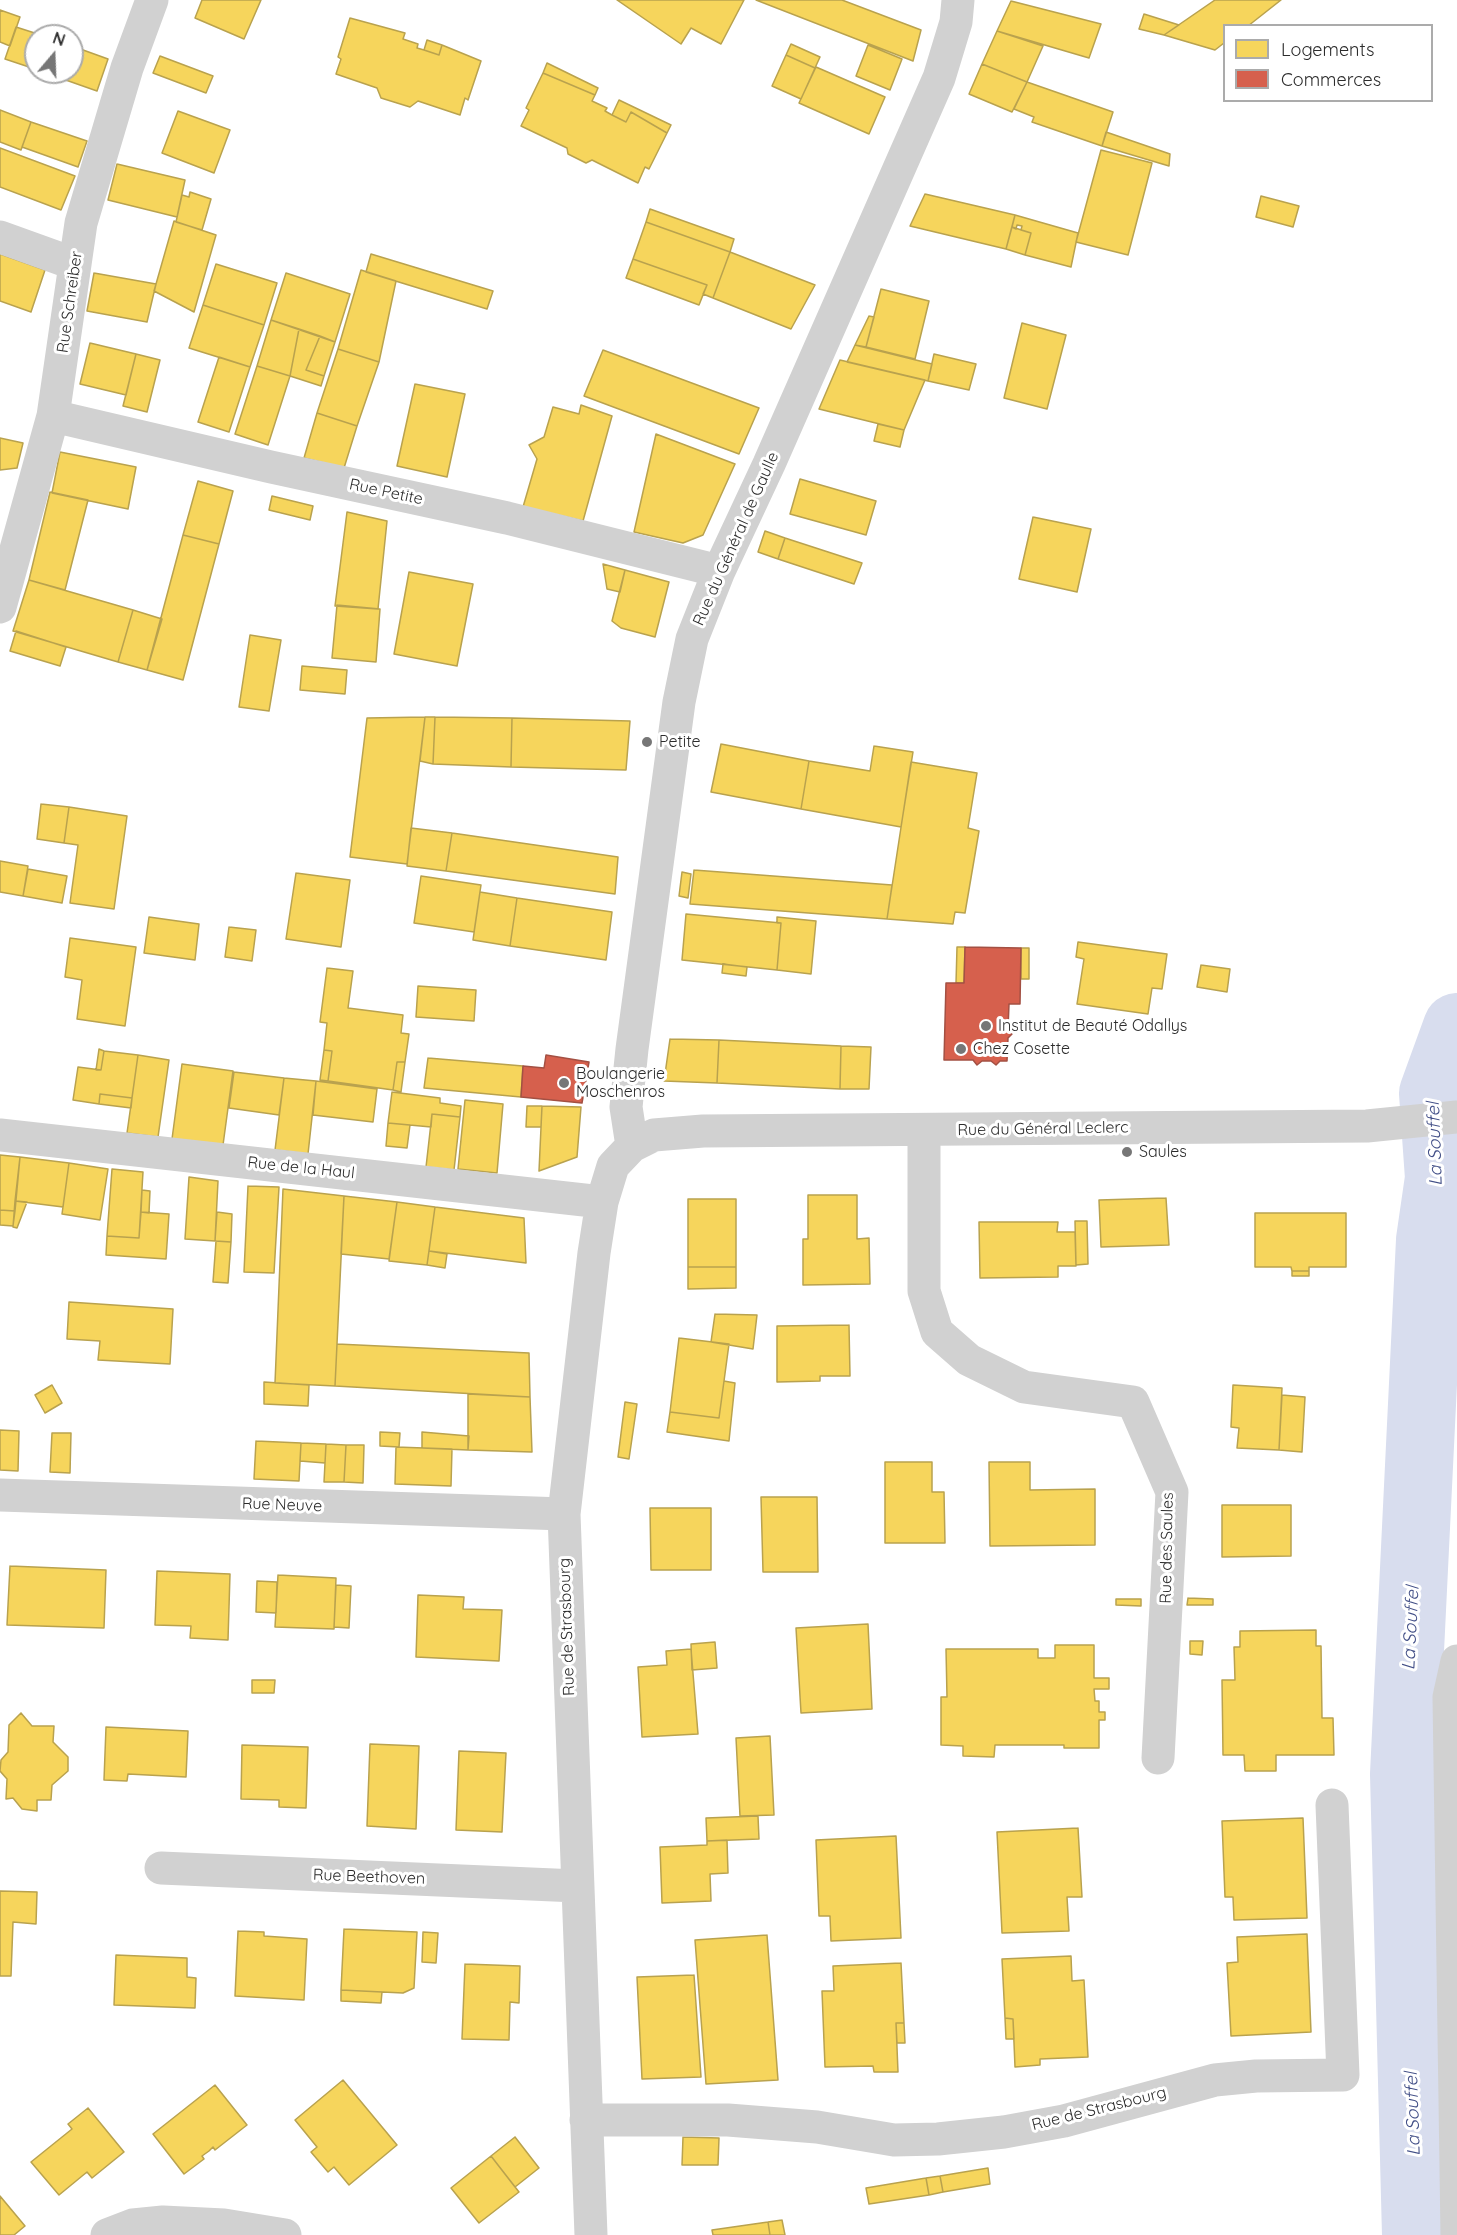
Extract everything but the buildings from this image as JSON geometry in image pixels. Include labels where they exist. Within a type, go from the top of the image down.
[{"type":"street","name":"Rue Schreiber","points":[[0,607],[53,416],[81,223],[127,68],[152,0]]},
{"type":"street","name":"Rue du Général de Gaulle","points":[[632,1146],[626,1107],[632,1049],[679,702],[692,639],[718,571],[770,464],[939,78],[956,22],[958,0]]},
{"type":"street","points":[[0,237],[75,264]]},
{"type":"street","name":"Rue Petite","points":[[53,416],[271,467],[542,526],[718,571]]},
{"type":"street","name":"Rue du Général Leclerc","points":[[632,1146],[654,1135],[703,1131],[1367,1126],[1457,1117]]},
{"type":"street","name":"Rue des Saules","points":[[924,1130],[924,1291],[938,1332],[969,1360],[1024,1387],[1133,1402],[1172,1492],[1158,1758]]},
{"type":"street","name":"Rue de la Haul","points":[[0,1135],[602,1202]]},
{"type":"street","name":"Rue de Strasbourg","points":[[591,2235],[564,1514],[580,1359],[602,1202],[613,1166],[632,1146]]},
{"type":"street","name":"Rue Neuve","points":[[0,1495],[564,1514]]},
{"type":"street","points":[[1457,1661],[1449,1696],[1457,2235]]},
{"type":"street","name":"Rue de Strasbourg","points":[[586,2120],[728,2120],[817,2127],[894,2140],[939,2139],[1004,2132],[1064,2121],[1215,2080],[1256,2076],[1343,2075],[1332,1805]]},
{"type":"street","name":"Rue Beethoven","points":[[161,1868],[577,1886]]},
{"type":"street","points":[[107,2235],[133,2225],[163,2222],[224,2225],[285,2235]]},
{"type":"waterway","name":"La Souffel","points":[[1416,2235],[1404,1774],[1430,1240],[1439,1178],[1433,1093],[1457,1027]]},
{"type":"place","name":"Petite","points":[[647,742]]},
{"type":"place","name":"Institut de Beauté Odallys","points":[[986,1026]]},
{"type":"place","name":"Chez Cosette","points":[[961,1049]]},
{"type":"place","name":"Boulangerie Moschenros","points":[[564,1083]]},
{"type":"place","name":"Saules","points":[[1127,1152]]}]
